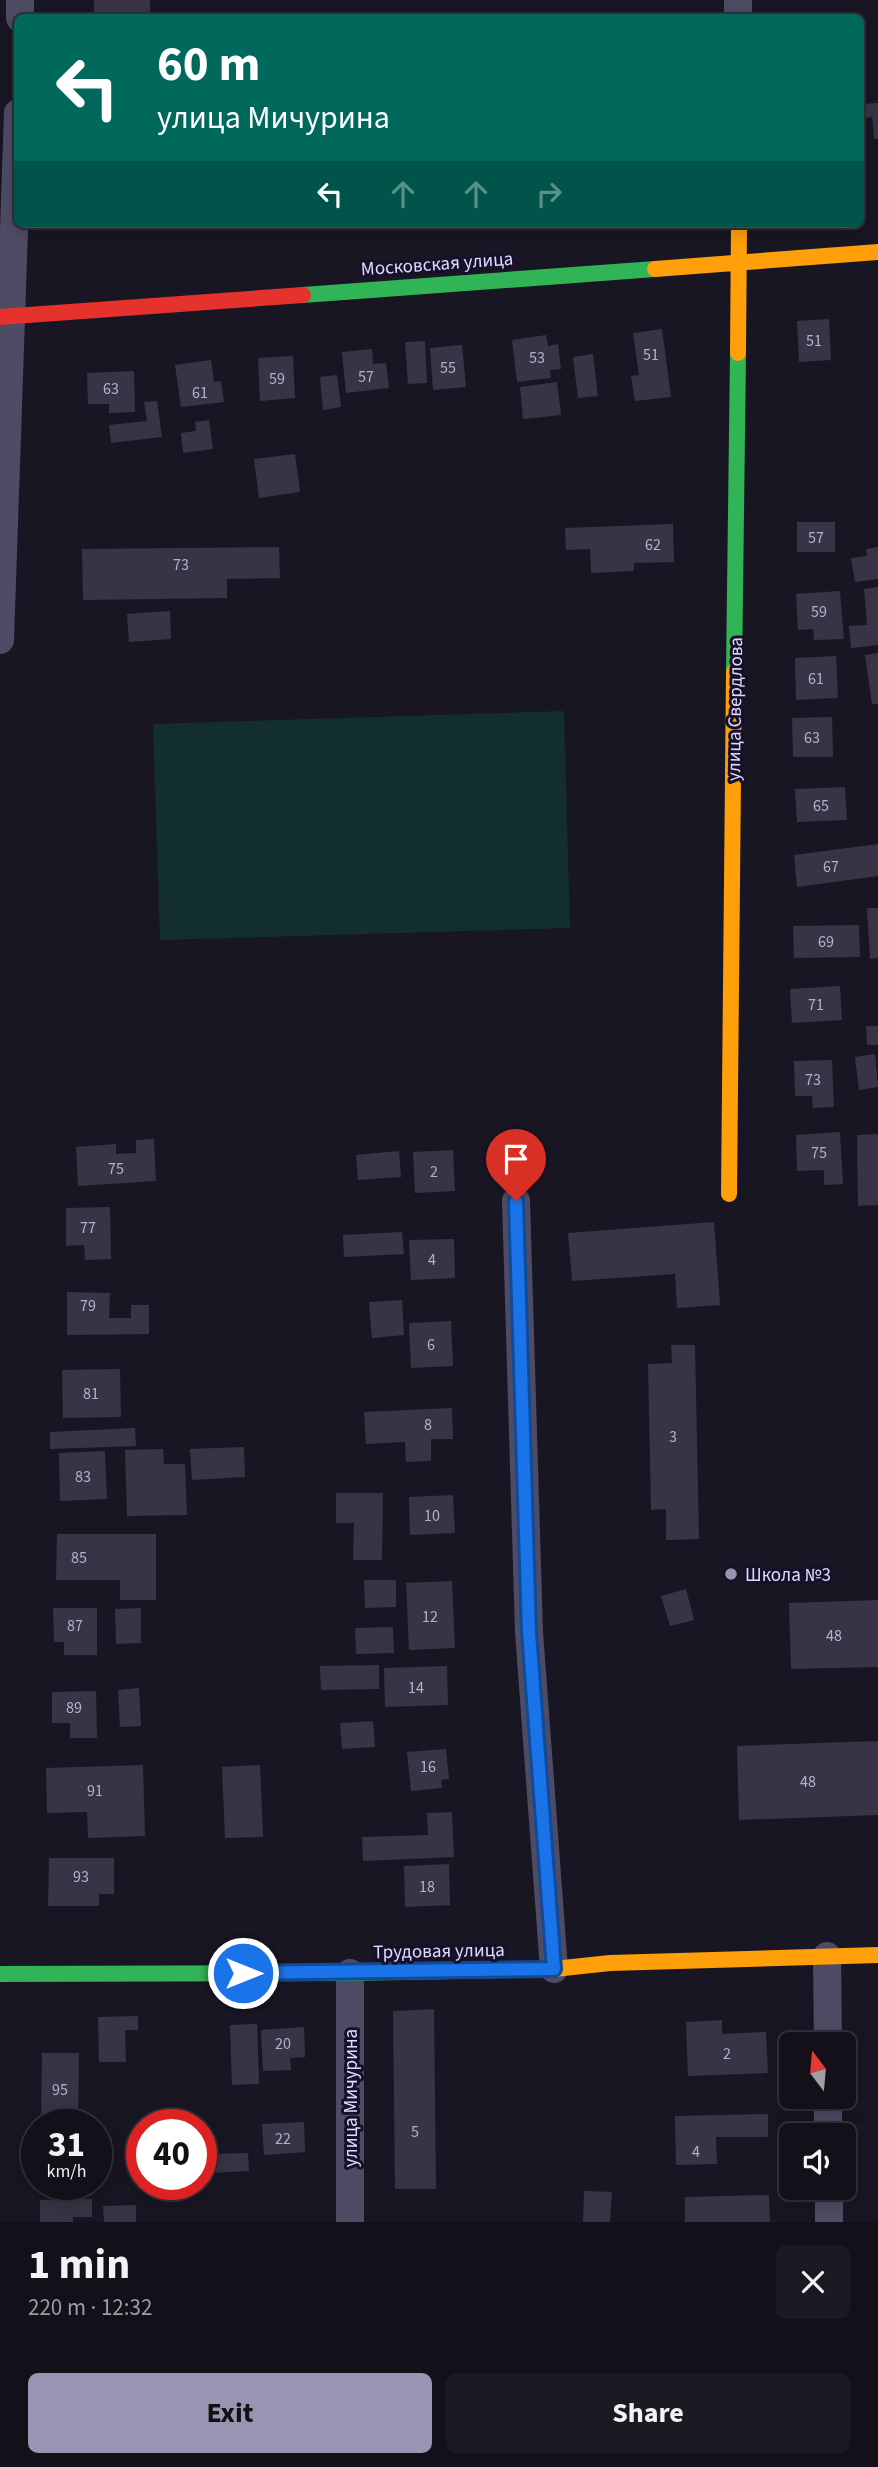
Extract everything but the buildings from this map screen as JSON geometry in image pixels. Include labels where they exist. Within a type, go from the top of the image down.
[{"type":"street","points":[[0,640],[6,317],[14,181]]},
{"type":"street","name":"улица Свердлова","points":[[729,1194],[739,228]]},
{"type":"street","name":"Московская улица","points":[[6,317],[878,252]]},
{"type":"street","points":[[516,1201],[529,1632],[554,1969]]},
{"type":"street","name":"Трудовая улица","points":[[0,1975],[554,1969],[610,1963],[878,1955]]},
{"type":"street","points":[[827,1956],[828,2032]]},
{"type":"street","name":"улица Мичурина","points":[[350,1973],[350,2222]]},
{"type":"street","points":[[829,2200],[829,2222]]},
{"type":"green space","points":[[564,711],[570,928],[160,940],[153,724]]},
{"type":"traffic: fast","points":[[303,295],[655,269]]},
{"type":"traffic: fast","points":[[734,672],[738,353]]},
{"type":"traffic: fast","points":[[0,1974],[508,1970]]},
{"type":"traffic: slow","points":[[738,353],[739,228]]},
{"type":"traffic: slow","points":[[655,269],[878,252]]},
{"type":"traffic: slow","points":[[729,1194],[734,672]]},
{"type":"traffic: slow","points":[[508,1970],[554,1969],[610,1963],[878,1955]]},
{"type":"traffic: jam","points":[[0,317],[303,295]]},
{"type":"place","name":"Школа №3","points":[[731,1574]]},
{"type":"route","points":[[243,1973],[554,1969],[529,1632],[516,1201]]}]
